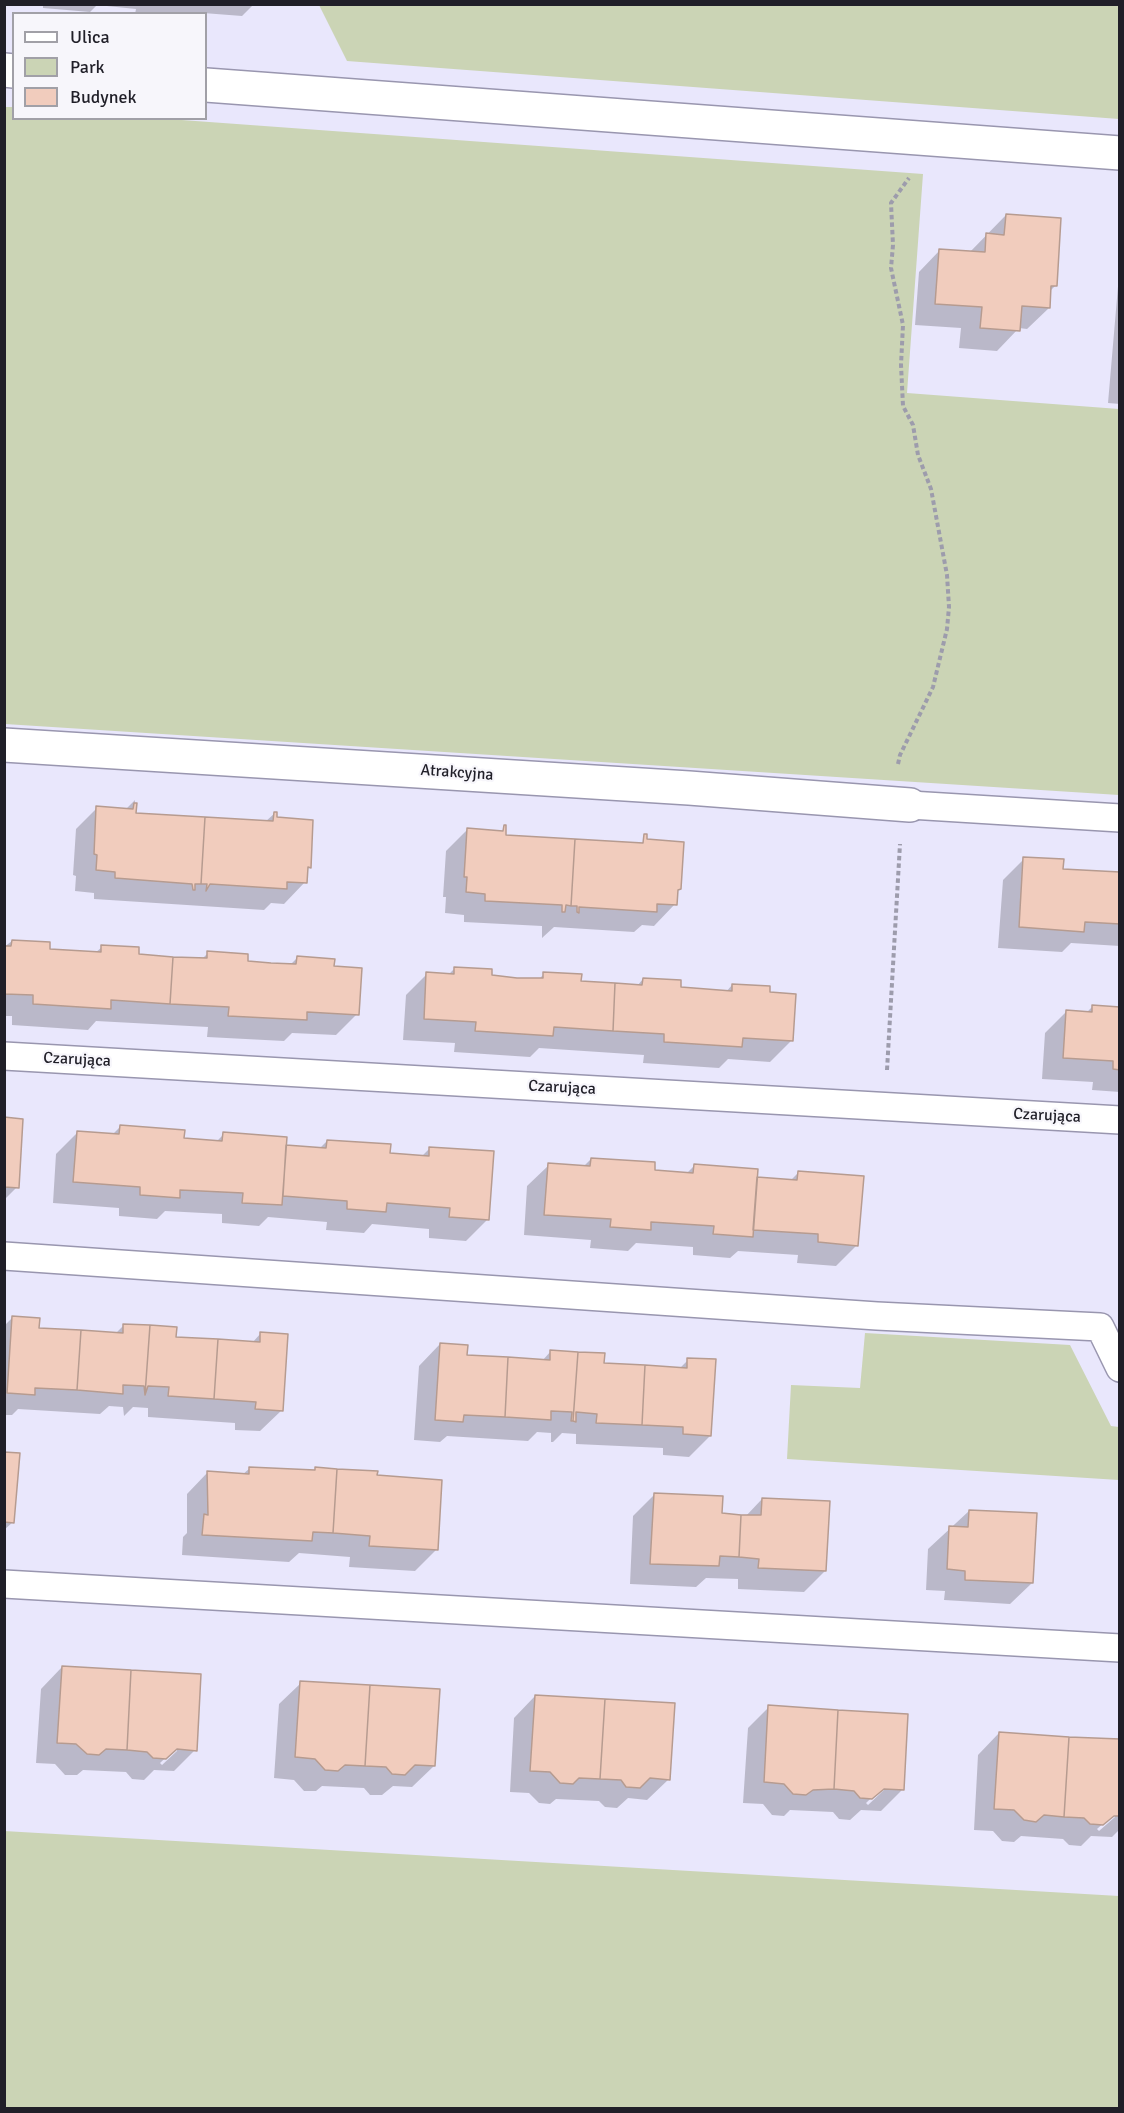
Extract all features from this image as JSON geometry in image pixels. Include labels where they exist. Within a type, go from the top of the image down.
[{"type":"street","points":[[207,85],[1119,153]]},
{"type":"street","name":"Atrakcyjna","points":[[4,745],[689,788],[904,804]]},
{"type":"lane","points":[[904,804],[1119,818]]},
{"type":"lane","name":"Czarująca","points":[[4,1056],[1119,1120]]},
{"type":"lane","points":[[4,1256],[877,1316],[1100,1327],[1119,1368]]},
{"type":"lane","points":[[4,1584],[1119,1648]]},
{"type":"path","points":[[904,804],[900,754],[933,687],[947,629],[949,607],[947,575],[937,533],[931,489],[918,454],[913,425],[903,406],[901,365],[903,325],[891,268],[893,245],[891,203],[938,140]]},
{"type":"path","points":[[885,1106],[899,855]]},
{"type":"green space","points":[[319,5],[1119,5],[1119,119],[347,61]]},
{"type":"green space","points":[[4,107],[12,107],[12,120],[182,120],[923,174],[907,393],[1119,409],[1119,795],[5,724]]},
{"type":"green space","points":[[865,1333],[1070,1345],[1111,1426],[1119,1427],[1119,1480],[787,1459],[791,1385],[860,1388]]},
{"type":"green space","points":[[4,1831],[1119,1896],[1119,2108],[5,2108]]},
{"type":"building","points":[[1006,214],[1061,218],[1057,286],[1051,286],[1050,308],[1022,306],[1020,331],[980,328],[982,307],[935,304],[939,249],[985,252],[986,233],[1004,235]]},
{"type":"building","points":[[134,803],[137,803],[136,813],[205,817],[201,884],[195,884],[195,890],[192,884],[115,878],[115,872],[96,870],[97,855],[94,854],[96,806],[133,809]]},
{"type":"building","points":[[274,812],[277,812],[277,817],[313,820],[311,868],[308,867],[307,883],[287,882],[287,889],[210,884],[206,891],[207,884],[201,884],[205,817],[273,821]]},
{"type":"building","points":[[506,825],[506,835],[575,839],[571,906],[566,905],[565,912],[562,912],[562,905],[485,901],[485,894],[466,892],[467,877],[464,877],[467,828],[503,831]]},
{"type":"building","points":[[644,834],[647,834],[647,839],[684,842],[681,889],[678,890],[677,905],[657,904],[657,912],[579,907],[579,913],[577,912],[577,906],[571,906],[575,839],[643,843]]},
{"type":"building","points":[[1023,857],[1064,859],[1063,869],[1120,872],[1120,924],[1085,922],[1084,932],[1019,927]]},
{"type":"building","points":[[12,940],[50,942],[50,949],[101,952],[101,945],[139,947],[139,954],[173,957],[170,1004],[111,1000],[111,1009],[33,1004],[33,995],[4,994],[4,946],[11,946]]},
{"type":"building","points":[[207,951],[248,954],[248,961],[271,963],[296,964],[297,956],[335,959],[334,966],[362,968],[359,1015],[307,1012],[307,1020],[228,1016],[229,1007],[170,1004],[173,957],[207,958]]},
{"type":"building","points":[[454,967],[492,969],[492,975],[517,978],[543,978],[543,972],[582,974],[581,981],[615,983],[613,1031],[554,1027],[553,1036],[475,1031],[476,1022],[424,1019],[426,972],[454,974]]},
{"type":"building","points":[[643,978],[681,980],[681,987],[732,991],[732,984],[770,986],[770,992],[796,994],[793,1041],[743,1038],[742,1047],[664,1042],[664,1034],[613,1031],[615,983],[642,985]]},
{"type":"building","points":[[1092,1005],[1120,1007],[1120,1070],[1113,1069],[1113,1061],[1063,1058],[1066,1010],[1092,1012]]},
{"type":"building","points":[[4,1117],[23,1119],[19,1188],[4,1187]]},
{"type":"building","points":[[120,1125],[185,1130],[184,1138],[222,1141],[223,1132],[287,1137],[282,1205],[242,1203],[243,1193],[180,1190],[180,1198],[140,1195],[140,1187],[73,1182],[77,1131],[119,1134]]},
{"type":"building","points":[[327,1140],[391,1144],[390,1153],[429,1156],[429,1147],[494,1151],[489,1220],[449,1217],[450,1208],[387,1203],[386,1212],[347,1209],[347,1201],[283,1196],[286,1145],[326,1148]]},
{"type":"building","points":[[591,1158],[655,1162],[655,1170],[693,1173],[694,1164],[758,1169],[753,1237],[713,1234],[714,1226],[651,1222],[651,1230],[610,1227],[611,1219],[544,1215],[548,1163],[590,1166]]},
{"type":"building","points":[[798,1171],[864,1176],[858,1246],[818,1242],[818,1234],[753,1230],[757,1177],[797,1180]]},
{"type":"building","points":[[12,1316],[40,1318],[39,1328],[81,1330],[77,1390],[35,1388],[35,1395],[7,1393]]},
{"type":"building","points":[[123,1324],[150,1325],[145,1395],[144,1386],[123,1385],[123,1394],[77,1390],[81,1330],[123,1333]]},
{"type":"building","points":[[150,1325],[177,1327],[176,1337],[218,1339],[214,1399],[168,1396],[169,1387],[148,1386],[145,1395]]},
{"type":"building","points":[[260,1332],[288,1334],[283,1411],[255,1409],[256,1402],[214,1399],[218,1339],[260,1342]]},
{"type":"building","points":[[440,1343],[468,1345],[467,1355],[508,1357],[505,1417],[464,1415],[463,1422],[435,1420]]},
{"type":"building","points":[[550,1350],[578,1352],[573,1421],[571,1421],[572,1412],[551,1411],[551,1420],[505,1417],[508,1357],[550,1360]]},
{"type":"building","points":[[578,1352],[605,1353],[604,1363],[645,1365],[642,1425],[596,1423],[597,1414],[576,1412],[576,1422],[573,1421]]},
{"type":"building","points":[[687,1358],[716,1359],[711,1436],[683,1434],[683,1427],[642,1425],[645,1365],[687,1368]]},
{"type":"building","points":[[4,1452],[20,1453],[14,1523],[4,1522]]},
{"type":"building","points":[[249,1467],[337,1469],[333,1533],[313,1532],[312,1541],[202,1535],[204,1514],[208,1515],[207,1471],[249,1474]]},
{"type":"building","points":[[337,1469],[378,1471],[377,1475],[442,1480],[438,1550],[369,1546],[370,1536],[333,1533]]},
{"type":"building","points":[[654,1493],[723,1496],[722,1513],[741,1515],[739,1557],[720,1556],[719,1566],[650,1564]]},
{"type":"building","points":[[762,1498],[830,1501],[826,1571],[758,1568],[759,1559],[739,1557],[741,1515],[761,1515]]},
{"type":"building","points":[[969,1510],[1037,1513],[1033,1583],[965,1580],[965,1571],[947,1569],[949,1526],[968,1527]]},
{"type":"building","points":[[62,1666],[131,1670],[127,1750],[106,1749],[99,1755],[87,1754],[76,1744],[57,1743]]},
{"type":"building","points":[[131,1670],[201,1674],[197,1751],[177,1749],[166,1759],[153,1758],[147,1752],[127,1750]]},
{"type":"building","points":[[300,1681],[370,1685],[365,1766],[345,1765],[338,1771],[325,1770],[315,1759],[295,1757]]},
{"type":"building","points":[[370,1685],[440,1689],[435,1766],[415,1765],[405,1775],[392,1774],[386,1767],[365,1766]]},
{"type":"building","points":[[535,1695],[605,1699],[600,1779],[579,1778],[573,1784],[560,1783],[550,1772],[530,1771]]},
{"type":"building","points":[[605,1699],[675,1703],[670,1780],[650,1778],[640,1788],[626,1787],[621,1780],[600,1779]]},
{"type":"building","points":[[768,1705],[838,1710],[834,1789],[813,1790],[806,1795],[793,1794],[784,1784],[764,1782]]},
{"type":"building","points":[[838,1710],[908,1714],[904,1790],[884,1789],[872,1799],[860,1798],[854,1791],[834,1789]]},
{"type":"building","points":[[999,1732],[1069,1737],[1064,1817],[1044,1815],[1036,1822],[1024,1820],[1014,1810],[994,1809]]},
{"type":"building","points":[[1069,1737],[1120,1739],[1120,1816],[1114,1816],[1103,1825],[1090,1824],[1084,1818],[1064,1817]]}]
